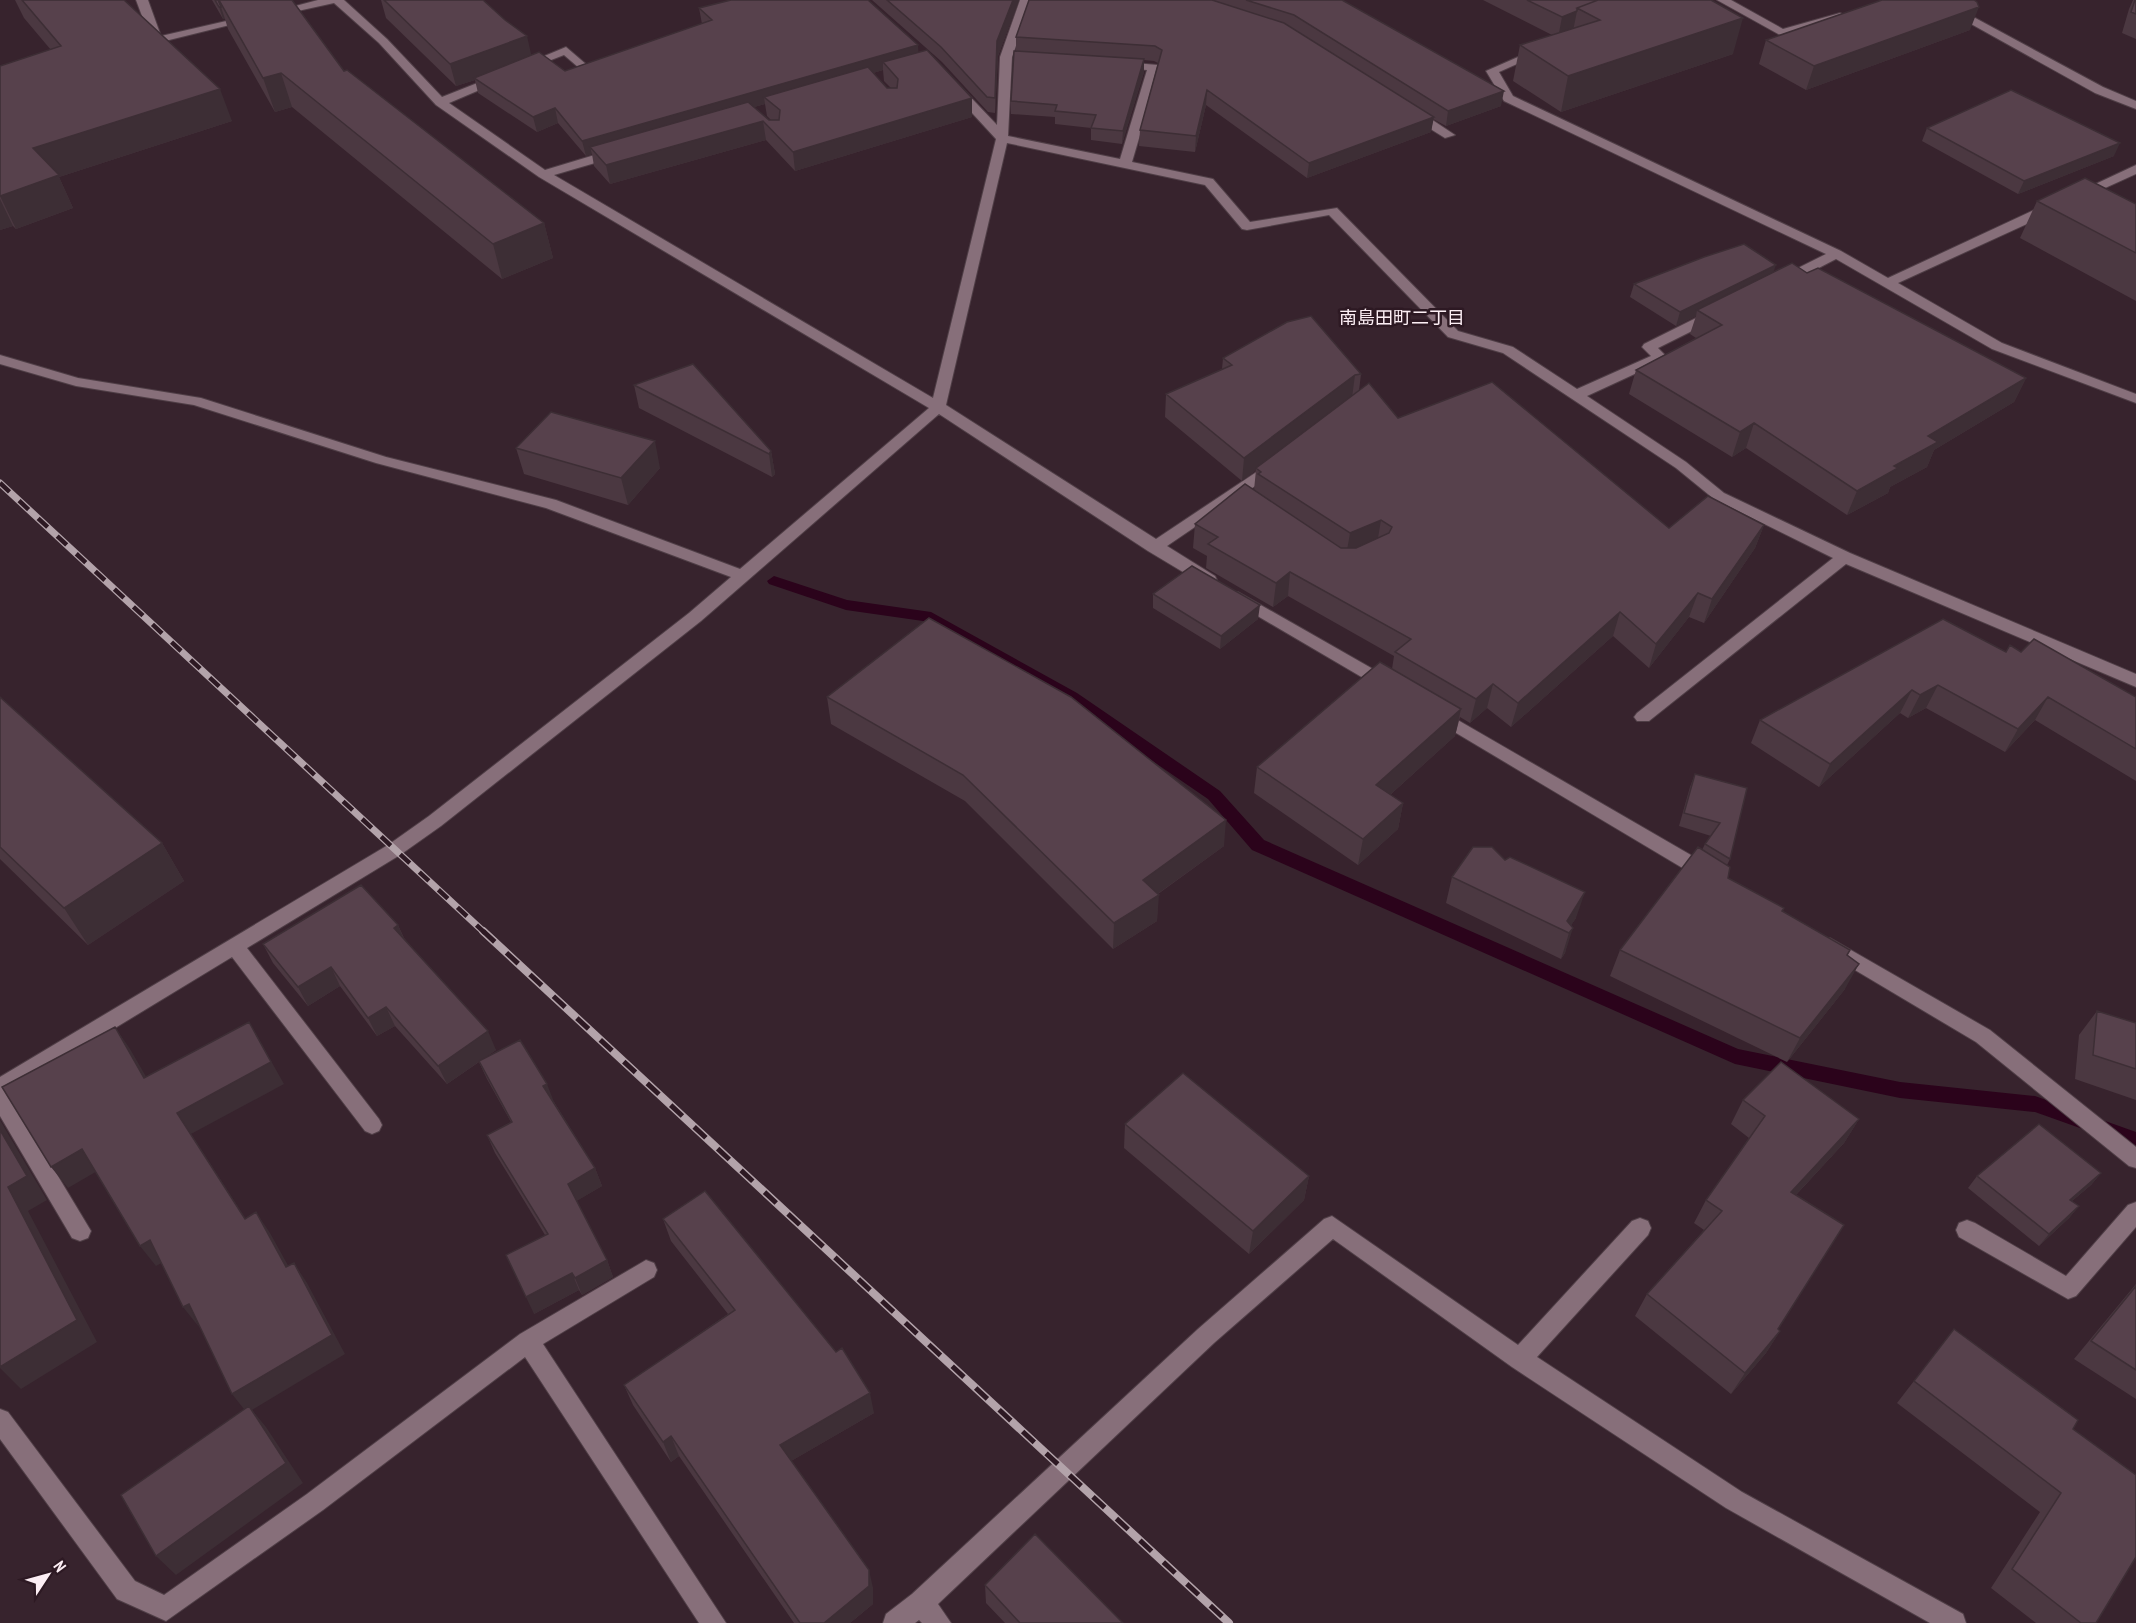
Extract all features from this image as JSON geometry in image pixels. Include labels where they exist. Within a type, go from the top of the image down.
[{"type":"street","points":[[142,0],[157,40],[335,0],[383,41],[440,102],[543,174],[938,408],[1154,547],[1400,692]]},
{"type":"street","points":[[0,1087],[394,850],[435,821],[695,617],[938,408],[1002,138],[1012,57],[1026,0]]},
{"type":"street","points":[[1723,0],[1782,33],[1849,13]]},
{"type":"street","points":[[1934,0],[2099,90],[2136,105]]},
{"type":"street","points":[[1555,45],[1492,71],[1508,98],[1836,254],[1997,346],[2136,399]]},
{"type":"street","points":[[440,102],[566,50],[585,69],[618,59]]},
{"type":"street","points":[[1109,64],[1154,67],[1125,164]]},
{"type":"street","points":[[943,74],[1002,138],[1209,182],[1247,226],[1332,211],[1453,334],[1508,350],[1682,465],[1719,496],[1844,557],[2136,681]]},
{"type":"street","points":[[1398,104],[1449,135]]},
{"type":"street","points":[[543,174],[631,149]]},
{"type":"street","points":[[1888,283],[2136,169]]},
{"type":"street","points":[[1764,290],[1836,254]]},
{"type":"street","points":[[1576,394],[1660,357],[1649,347],[1722,311]]},
{"type":"street","points":[[0,359],[76,382],[196,401],[381,460],[550,504],[743,576]]},
{"type":"street","points":[[1154,547],[1242,497],[1284,459]]},
{"type":"street","points":[[1643,717],[1844,557]]},
{"type":"street","points":[[1420,704],[1727,885]]},
{"type":"street","points":[[1820,939],[1983,1036],[2136,1159]]},
{"type":"street","points":[[234,946],[372,1125]]},
{"type":"street","points":[[0,1098],[80,1231]]},
{"type":"street","points":[[1967,1230],[2068,1289],[2136,1212]]},
{"type":"street","points":[[895,1623],[921,1604],[1206,1336],[1332,1226],[1520,1359],[1734,1500],[1954,1623]]},
{"type":"street","points":[[1520,1359],[1640,1228]]},
{"type":"street","points":[[0,1420],[126,1590],[166,1609],[315,1502],[528,1341],[646,1270]]},
{"type":"street","points":[[528,1341],[714,1623]]},
{"type":"street","points":[[921,1604],[939,1623]]},
{"type":"building","points":[[22,0],[124,0],[220,89],[33,148],[59,175],[0,196],[0,66],[61,46]]},
{"type":"building","points":[[219,0],[292,0],[344,71],[347,70],[544,223],[493,244],[281,73],[263,78]]},
{"type":"building","points":[[384,0],[483,0],[527,36],[450,64]]},
{"type":"building","points":[[731,0],[868,0],[918,45],[582,141],[555,108],[533,117],[474,78],[539,52],[565,71],[712,20],[699,8]]},
{"type":"building","points":[[887,0],[1013,0],[997,41],[995,98],[987,97],[941,47]]},
{"type":"building","points":[[1029,0],[1212,0],[1284,23],[1434,117],[1309,163],[1207,90],[1196,136],[1140,130],[1162,50],[1155,46],[1016,37]]},
{"type":"building","points":[[1246,0],[1342,0],[1504,91],[1448,111],[1294,15]]},
{"type":"building","points":[[1527,0],[1598,0],[1562,17]]},
{"type":"building","points":[[1598,0],[1711,0],[1743,18],[1568,76],[1520,45],[1600,20],[1577,8]]},
{"type":"building","points":[[1882,0],[1974,0],[1979,7],[1814,66],[1766,40]]},
{"type":"building","points":[[2136,0],[2136,14],[2131,12]]},
{"type":"building","points":[[927,50],[972,98],[793,152],[763,121],[606,165],[590,147],[748,102],[769,120],[779,120],[780,110],[764,97],[868,67],[887,88],[897,88],[898,79],[883,62]]},
{"type":"building","points":[[1014,51],[1144,59],[1123,131],[1091,128],[1096,115],[1055,111],[1057,105],[1011,101]]},
{"type":"building","points":[[2011,90],[2120,143],[2024,181],[1927,128]]},
{"type":"building","points":[[2085,178],[2136,204],[2136,253],[2037,201]]},
{"type":"building","points":[[1744,244],[1776,265],[1680,312],[1634,284],[1704,257]]},
{"type":"building","points":[[1792,263],[1807,273],[1818,268],[2026,378],[1928,436],[1938,442],[1894,466],[1898,468],[1857,491],[1754,423],[1740,432],[1636,370],[1722,325],[1697,310]]},
{"type":"building","points":[[1311,316],[1361,374],[1355,375],[1244,458],[1166,394],[1232,365],[1223,358],[1287,322]]},
{"type":"building","points":[[693,364],[771,451],[769,454],[634,385]]},
{"type":"building","points":[[1492,382],[1669,528],[1708,496],[1764,525],[1712,599],[1698,593],[1656,644],[1620,612],[1518,703],[1493,684],[1476,699],[1395,652],[1411,639],[1290,572],[1276,583],[1208,544],[1218,537],[1195,524],[1245,484],[1341,548],[1356,548],[1389,533],[1392,527],[1381,520],[1350,533],[1258,474],[1261,472],[1256,468],[1369,383],[1398,418]]},
{"type":"building","points":[[551,412],[655,441],[621,478],[516,448]]},
{"type":"building","points":[[1192,566],[1260,605],[1221,636],[1153,594]]},
{"type":"building","points":[[929,618],[1071,697],[1226,820],[1143,880],[1159,895],[1114,923],[963,775],[827,697]]},
{"type":"building","points":[[1943,619],[2006,652],[2010,645],[2021,652],[2034,639],[2136,697],[2136,749],[2048,697],[2018,729],[1938,685],[1920,695],[1912,690],[1830,764],[1760,720]]},
{"type":"building","points":[[1380,662],[1461,709],[1376,785],[1403,803],[1363,839],[1257,767]]},
{"type":"building","points":[[0,697],[162,843],[64,908],[0,847]]},
{"type":"building","points":[[1695,774],[1747,788],[1730,859],[1705,844],[1720,823],[1684,813]]},
{"type":"building","points":[[1473,847],[1492,847],[1505,860],[1510,857],[1585,892],[1567,921],[1573,928],[1569,933],[1452,877]]},
{"type":"building","points":[[1698,847],[1730,867],[1728,878],[1784,908],[1782,911],[1850,950],[1847,955],[1859,964],[1800,1038],[1620,950]]},
{"type":"building","points":[[361,885],[398,925],[394,928],[488,1031],[438,1066],[386,1007],[368,1018],[331,967],[298,987],[263,944]]},
{"type":"building","points":[[2097,1011],[2136,1023],[2136,1069],[2093,1055]]},
{"type":"building","points":[[249,1022],[271,1062],[177,1113],[245,1219],[256,1212],[286,1267],[294,1263],[332,1335],[232,1394],[189,1304],[183,1307],[150,1240],[140,1246],[82,1149],[51,1167],[2,1087],[115,1027],[144,1078]]},
{"type":"building","points":[[520,1040],[547,1084],[543,1086],[595,1168],[568,1184],[607,1260],[575,1278],[572,1273],[526,1297],[506,1255],[548,1234],[487,1135],[512,1122],[479,1061]]},
{"type":"building","points":[[1781,1062],[1859,1119],[1791,1192],[1844,1225],[1778,1329],[1780,1331],[1745,1373],[1647,1294],[1722,1211],[1706,1200],[1765,1116],[1743,1100]]},
{"type":"building","points":[[1183,1073],[1309,1176],[1253,1231],[1125,1124]]},
{"type":"building","points":[[2039,1124],[2101,1173],[2070,1200],[2079,1206],[2049,1234],[1977,1176]]},
{"type":"building","points":[[0,1130],[27,1176],[8,1187],[77,1320],[0,1367]]},
{"type":"building","points":[[705,1191],[836,1352],[842,1348],[870,1393],[780,1445],[869,1570],[869,1586],[824,1623],[800,1623],[671,1436],[663,1442],[624,1385],[735,1310],[663,1219]]},
{"type":"building","points":[[2136,1286],[2136,1370],[2091,1341]]},
{"type":"building","points":[[1954,1329],[2078,1420],[2073,1429],[2136,1475],[2136,1557],[2096,1623],[2081,1623],[2012,1569],[2061,1493],[1914,1381]]},
{"type":"building","points":[[249,1406],[286,1463],[156,1556],[121,1495]]},
{"type":"building","points":[[1035,1534],[1123,1623],[1020,1623],[985,1585]]},
{"type":"waterway","points":[[774,581],[846,605],[926,616],[1071,697],[1214,795],[1258,845],[1735,1056],[1900,1090],[2035,1104],[2136,1140]]},
{"type":"railway","points":[[0,483],[485,933]]},
{"type":"railway","points":[[483,931],[1229,1623]]},
{"type":"district","name":"南島田町二丁目","points":[[1402,318]]}]
